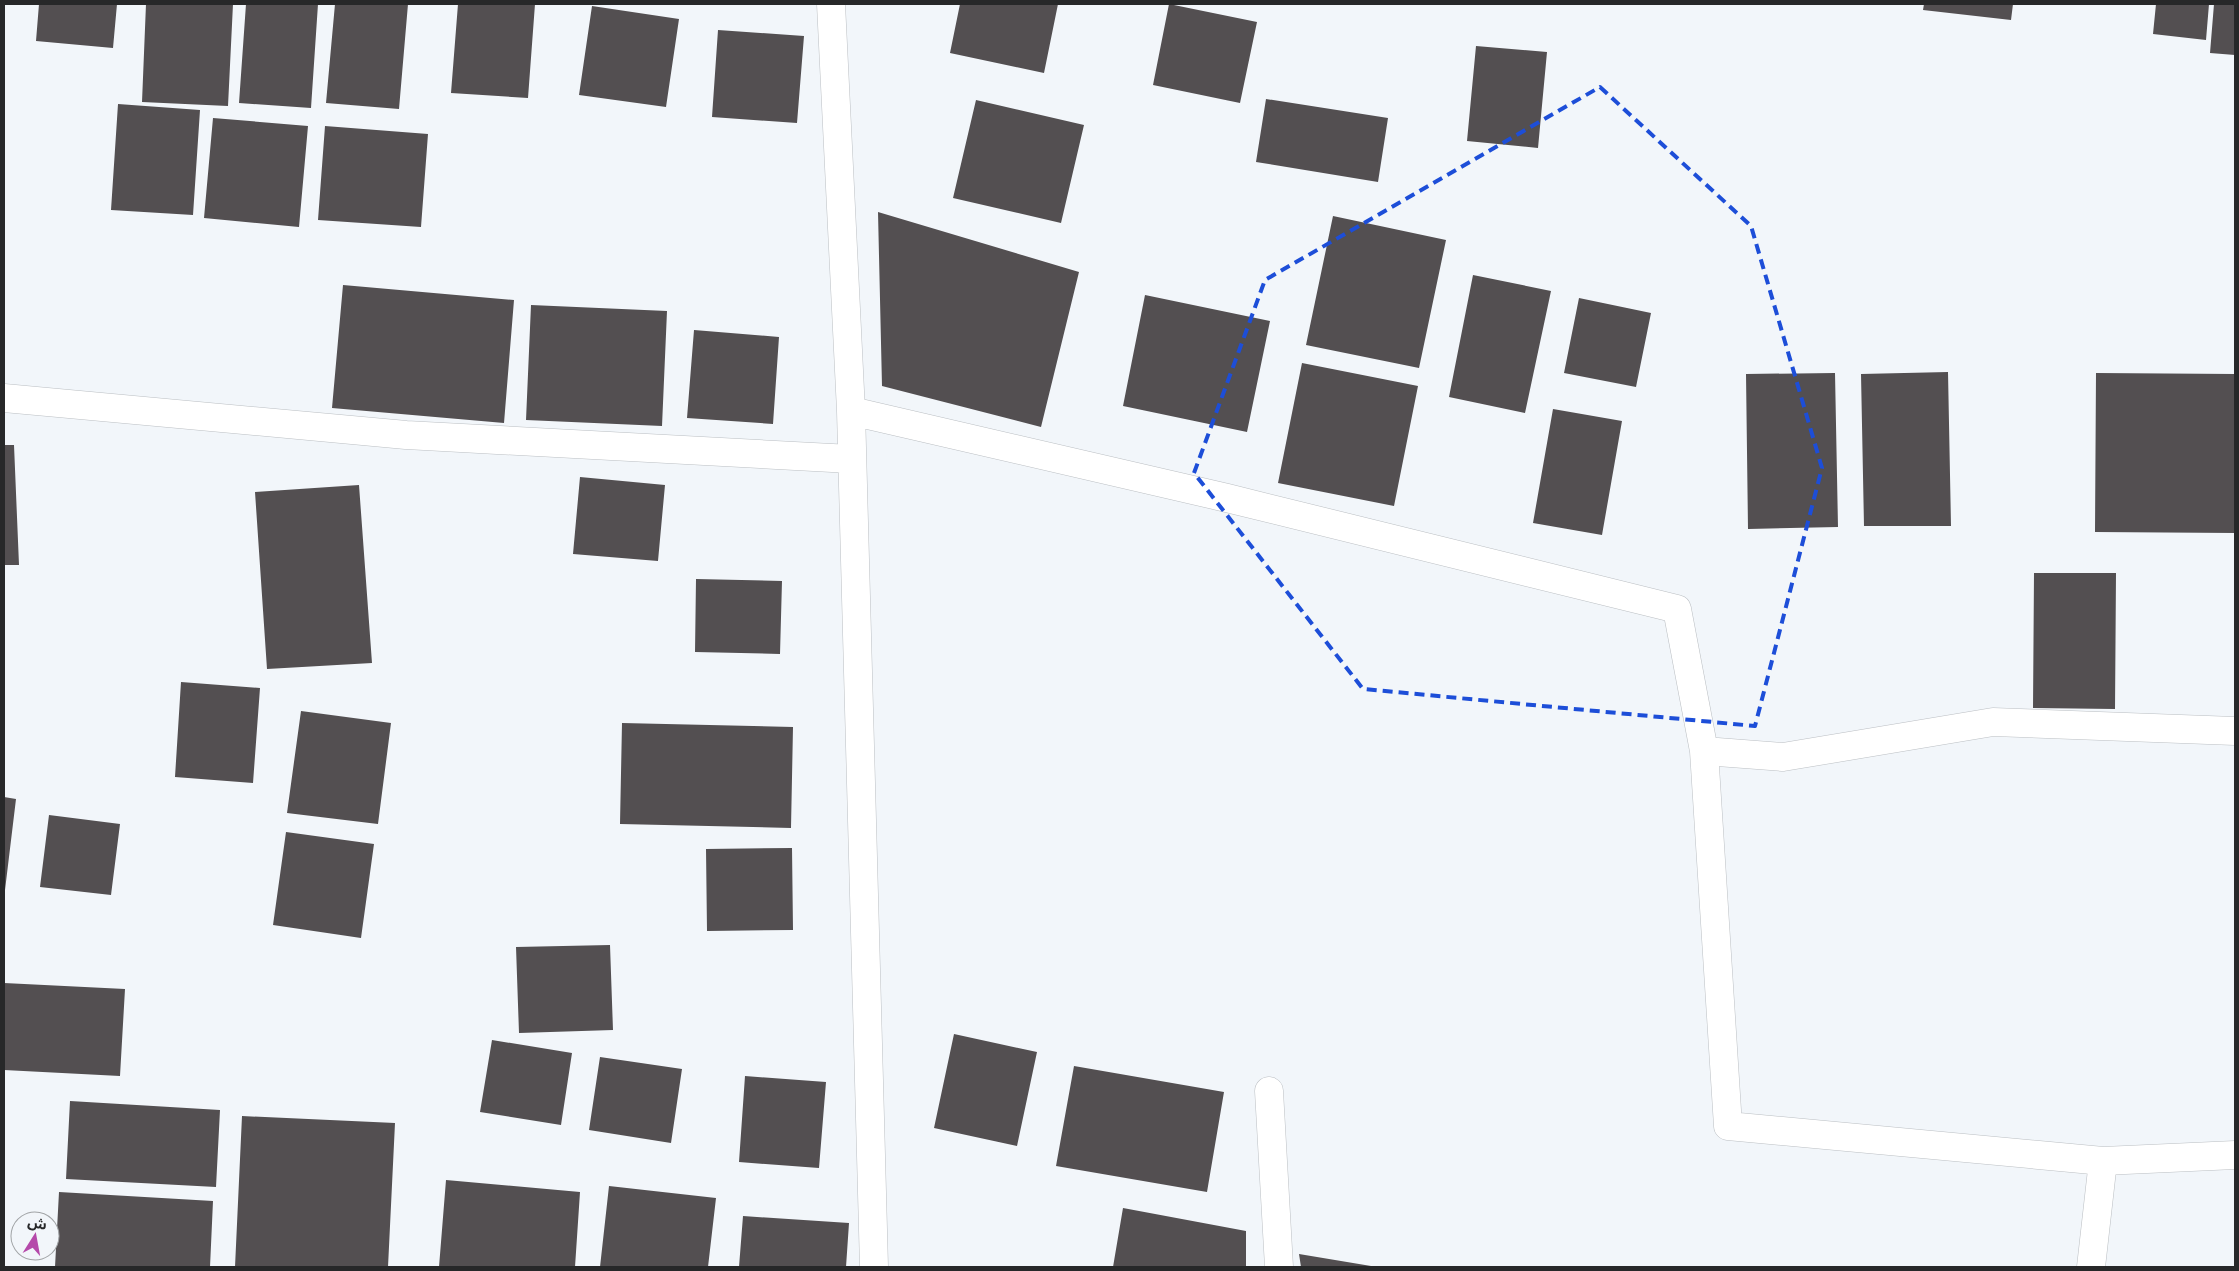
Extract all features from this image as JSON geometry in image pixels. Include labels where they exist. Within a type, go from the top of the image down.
[{"type":"street","points":[[831,4],[851,411],[874,1267]]},
{"type":"street","points":[[4,398],[406,435],[851,459]]},
{"type":"street","points":[[851,411],[1227,498],[1678,609],[1704,751],[1728,1126],[2104,1161],[2235,1156]]},
{"type":"street","points":[[1704,751],[1783,757],[1993,722],[2235,730]]},
{"type":"street","points":[[1269,1091],[1279,1267]]},
{"type":"street","points":[[2091,1267],[2104,1161]]},
{"type":"highlighted area","points":[[1600,87],[1751,226],[1822,468],[1755,726],[1363,689],[1194,473],[1265,280]]},
{"type":"building","points":[[39,4],[117,4],[113,48],[36,41]]},
{"type":"building","points":[[146,4],[233,4],[228,106],[142,102]]},
{"type":"building","points":[[246,4],[318,4],[311,108],[239,103]]},
{"type":"building","points":[[335,4],[408,4],[399,109],[326,103]]},
{"type":"building","points":[[458,4],[535,4],[528,98],[451,93]]},
{"type":"building","points":[[960,4],[1058,4],[1044,73],[950,53]]},
{"type":"building","points":[[1169,4],[1257,22],[1240,103],[1153,85]]},
{"type":"building","points":[[1924,4],[2013,4],[2011,20],[1923,10]]},
{"type":"building","points":[[2156,4],[2209,4],[2206,40],[2153,34]]},
{"type":"building","points":[[2214,4],[2235,4],[2235,55],[2210,53]]},
{"type":"building","points":[[592,6],[679,19],[666,107],[579,95]]},
{"type":"building","points":[[718,30],[804,36],[797,123],[712,117]]},
{"type":"building","points":[[1476,46],[1547,52],[1538,148],[1467,141]]},
{"type":"building","points":[[1266,99],[1388,118],[1378,182],[1256,162]]},
{"type":"building","points":[[976,100],[1084,125],[1061,223],[953,198]]},
{"type":"building","points":[[118,104],[200,110],[193,215],[111,210]]},
{"type":"building","points":[[213,118],[308,126],[299,227],[204,218]]},
{"type":"building","points":[[325,126],[428,134],[421,227],[318,220]]},
{"type":"building","points":[[878,212],[1079,272],[1041,427],[882,386]]},
{"type":"building","points":[[1333,216],[1446,240],[1419,368],[1306,345]]},
{"type":"building","points":[[1473,275],[1551,291],[1525,413],[1449,397]]},
{"type":"building","points":[[343,285],[514,300],[504,423],[332,408]]},
{"type":"building","points":[[1145,295],[1270,321],[1247,432],[1123,406]]},
{"type":"building","points":[[1579,298],[1651,313],[1636,387],[1564,373]]},
{"type":"building","points":[[531,305],[667,311],[662,426],[526,420]]},
{"type":"building","points":[[694,330],[779,337],[773,424],[687,418]]},
{"type":"building","points":[[1302,363],[1418,386],[1394,506],[1278,483]]},
{"type":"building","points":[[1948,372],[1951,526],[1864,526],[1861,374]]},
{"type":"building","points":[[1835,373],[1838,527],[1748,529],[1746,374]]},
{"type":"building","points":[[2096,373],[2235,374],[2235,533],[2095,532]]},
{"type":"building","points":[[1553,409],[1622,421],[1602,535],[1533,523]]},
{"type":"building","points":[[4,445],[14,445],[19,565],[4,565]]},
{"type":"building","points":[[580,477],[665,485],[658,561],[573,554]]},
{"type":"building","points":[[359,485],[372,663],[267,669],[255,492]]},
{"type":"building","points":[[2034,573],[2116,573],[2115,709],[2033,708]]},
{"type":"building","points":[[696,579],[782,581],[780,654],[695,652]]},
{"type":"building","points":[[181,682],[260,688],[253,783],[175,777]]},
{"type":"building","points":[[301,711],[391,723],[378,824],[287,813]]},
{"type":"building","points":[[622,723],[793,727],[791,828],[620,824]]},
{"type":"building","points":[[4,797],[16,799],[5,890],[4,890]]},
{"type":"building","points":[[49,815],[120,824],[111,895],[40,887]]},
{"type":"building","points":[[286,832],[374,844],[361,938],[273,925]]},
{"type":"building","points":[[792,848],[793,930],[707,931],[706,849]]},
{"type":"building","points":[[610,945],[613,1030],[519,1033],[516,947]]},
{"type":"building","points":[[4,983],[125,989],[120,1076],[4,1070]]},
{"type":"building","points":[[954,1034],[1037,1052],[1017,1146],[934,1128]]},
{"type":"building","points":[[492,1040],[572,1053],[561,1125],[480,1112]]},
{"type":"building","points":[[600,1057],[682,1069],[671,1143],[589,1130]]},
{"type":"building","points":[[1074,1066],[1224,1092],[1207,1192],[1056,1166]]},
{"type":"building","points":[[745,1076],[826,1082],[819,1168],[739,1162]]},
{"type":"building","points":[[70,1101],[220,1110],[216,1187],[66,1179]]},
{"type":"building","points":[[242,1116],[395,1123],[388,1267],[235,1267]]},
{"type":"building","points":[[446,1180],[580,1192],[575,1267],[439,1267]]},
{"type":"building","points":[[609,1186],[716,1198],[708,1267],[600,1267]]},
{"type":"building","points":[[59,1192],[213,1201],[210,1267],[55,1267],[55,1261],[60,1261],[60,1211],[58,1211]]},
{"type":"building","points":[[1123,1208],[1246,1231],[1246,1267],[1113,1267]]},
{"type":"building","points":[[743,1216],[849,1223],[846,1267],[739,1267]]},
{"type":"building","points":[[1299,1254],[1371,1266],[1371,1267],[1301,1267]]}]
